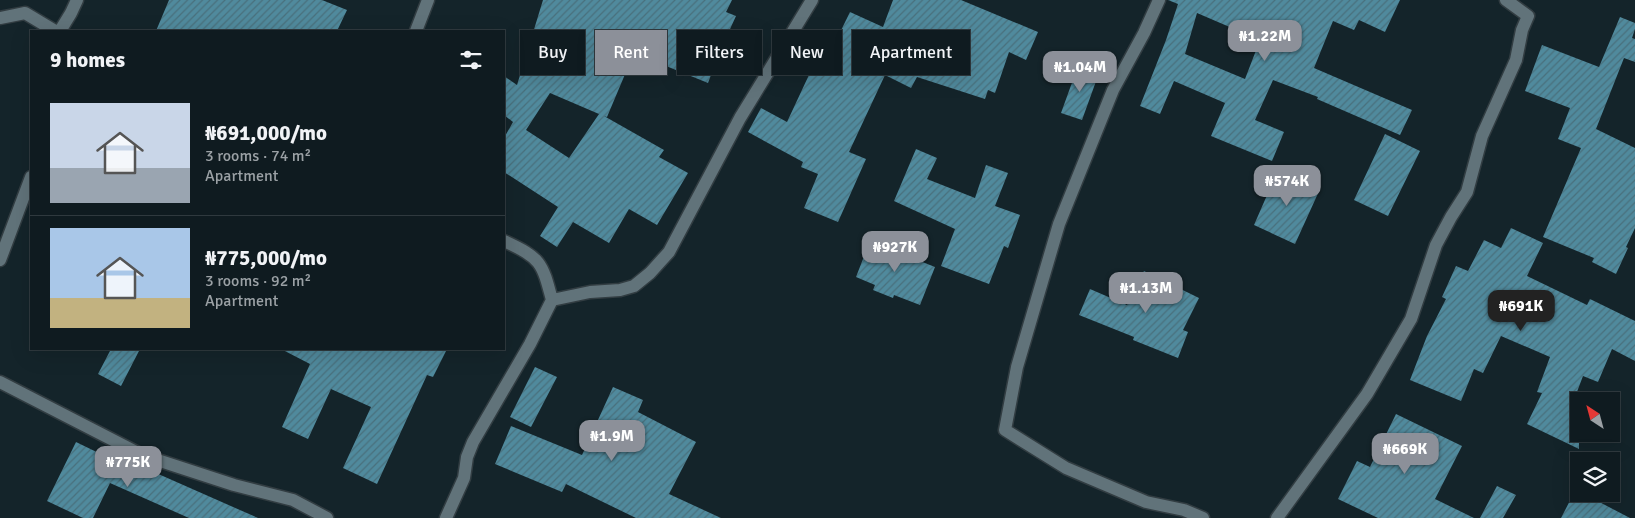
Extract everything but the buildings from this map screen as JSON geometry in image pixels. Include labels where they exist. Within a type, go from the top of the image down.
[{"type":"street","points":[[61,30],[77,0]]},
{"type":"street","points":[[416,30],[428,0]]},
{"type":"street","points":[[552,300],[590,292],[620,290],[634,286],[650,273],[669,252],[740,118],[812,0]]},
{"type":"street","points":[[1159,0],[1114,90],[1059,224],[1017,367],[1005,430],[1066,468],[1146,502],[1184,510],[1204,518]]},
{"type":"street","points":[[1506,0],[1528,16]]},
{"type":"street","points":[[1277,518],[1367,394],[1411,318],[1436,246],[1467,192],[1482,136],[1516,60],[1522,30],[1528,16],[1527,0]]},
{"type":"street","points":[[0,18],[25,13],[54,30]]},
{"type":"street","points":[[25,13],[36,30]]},
{"type":"street","points":[[0,260],[30,181]]},
{"type":"street","points":[[446,518],[464,478],[467,457],[473,442],[530,344],[552,300],[546,276],[540,263],[525,251],[505,241]]},
{"type":"street","points":[[0,382],[142,455],[234,485],[294,500],[327,518]]}]
